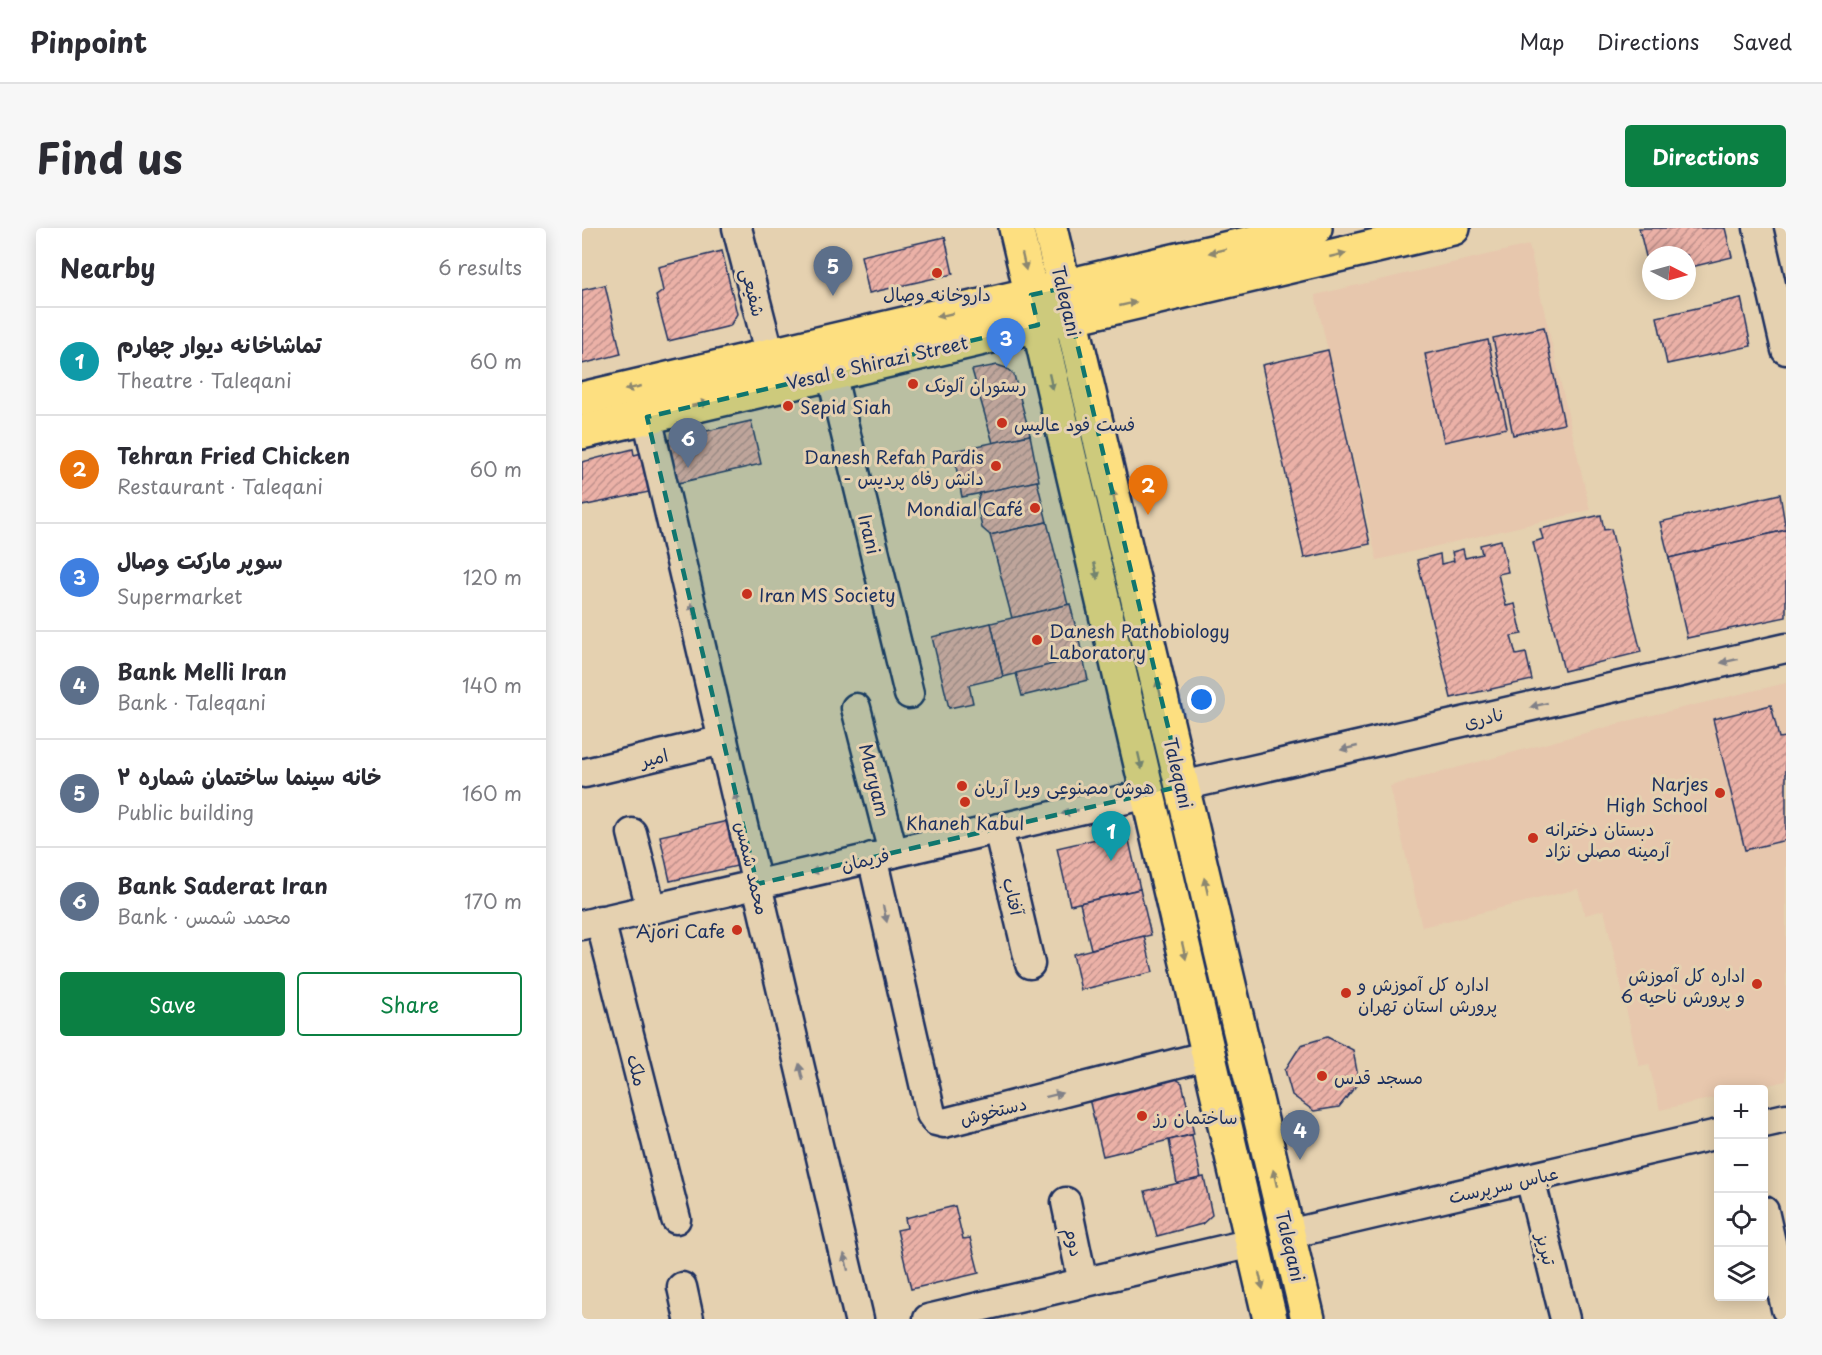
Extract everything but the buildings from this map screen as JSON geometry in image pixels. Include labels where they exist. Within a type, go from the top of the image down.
[{"type":"main road","name":"Taleqani","points":[[1016,228],[1270,1319]]},
{"type":"main road","name":"Taleqani","points":[[1050,228],[1308,1319]]},
{"type":"main road","name":"Vesal e Shirazi Street","points":[[582,399],[774,371],[1067,302],[1297,239],[1453,228]]},
{"type":"main road","name":"Vesal e Shirazi Street","points":[[582,432],[647,417],[774,371],[831,374],[1035,310]]},
{"type":"main road","points":[[1148,794],[1182,786]]},
{"type":"main road","points":[[1252,1243],[1288,1234]]},
{"type":"street","name":"شفیعی","points":[[738,228],[774,371]]},
{"type":"street","points":[[1758,228],[1786,350]]},
{"type":"street","name":"Irani","points":[[831,374],[909,694]]},
{"type":"street","name":"محمد شمس","points":[[647,417],[860,1319]]},
{"type":"street","name":"نادری","points":[[1182,786],[1786,648]]},
{"type":"street","name":"Maryam","points":[[856,708],[883,855]]},
{"type":"street","name":"امیر","points":[[585,773],[723,740]]},
{"type":"street","name":"فریمان","points":[[591,922],[1148,794]]},
{"type":"street","name":"آفتاب","points":[[998,828],[1030,964]]},
{"type":"street","points":[[632,833],[651,909]]},
{"type":"street","name":"دستخوش","points":[[883,855],[931,1114],[936,1121],[944,1123],[1209,1055]]},
{"type":"street","name":"ملک","points":[[591,922],[676,1219]]},
{"type":"street","points":[[1768,1122],[1786,1118]]},
{"type":"street","name":"عباس سرپرست","points":[[1288,1234],[1714,1135]]},
{"type":"street","name":"تبریز","points":[[1530,1178],[1565,1319]]},
{"type":"street","name":"دوم","points":[[1066,1202],[1083,1283]]},
{"type":"street","points":[[1768,1229],[1786,1309]]},
{"type":"street","points":[[943,1317],[1252,1243]]},
{"type":"street","points":[[682,1287],[689,1319]]},
{"type":"highlighted area","points":[[1064,288],[1182,786],[757,884],[647,417],[1038,325],[1031,295]]},
{"type":"shaded area","points":[[1529,245],[1590,510],[1377,560],[1315,295]]},
{"type":"shaded area","points":[[1786,683],[1786,1081],[1768,1085],[1714,1085],[1714,1098],[1660,1110],[1649,1064],[1639,1066],[1604,910],[1585,915],[1578,889],[1422,927],[1390,786],[1636,719]]},
{"type":"place","name":"داروخانه وصال","points":[[937,273]]},
{"type":"place","name":"خانه سینما ساختمان شماره ۲","points":[[833,296]]},
{"type":"place","name":"سوپر مارکت وصال","points":[[1006,368]]},
{"type":"place","name":"رستوران آلونک","points":[[913,384]]},
{"type":"place","name":"Sepid Siah","points":[[788,406]]},
{"type":"place","name":"فست فود عالیس","points":[[1002,423]]},
{"type":"place","name":"Danesh Refah Pardis - دانش رفاه پردیس","points":[[996,466]]},
{"type":"place","name":"Bank Saderat Iran","points":[[688,468]]},
{"type":"place","name":"Mondial Café","points":[[1035,508]]},
{"type":"place","name":"Tehran Fried Chicken","points":[[1148,515]]},
{"type":"place","name":"Iran MS Society","points":[[747,594]]},
{"type":"place","name":"Danesh Pathobiology Laboratory","points":[[1037,640]]},
{"type":"place","name":"هوش مصنوعی ویرا آریان","points":[[962,786]]},
{"type":"place","name":"Narjes High School","points":[[1720,793]]},
{"type":"place","name":"Khaneh Kabul","points":[[965,802]]},
{"type":"place","name":"دبستان دخترانه آرمینه مصلی نژاد","points":[[1533,838]]},
{"type":"place","name":"تماشاخانه دیوار چهارم","points":[[1111,861]]},
{"type":"place","name":"Ajori Cafe","points":[[737,930]]},
{"type":"place","name":"اداره کل آموزش و پرورش ناحیه 6","points":[[1757,984]]},
{"type":"place","name":"اداره کل آموزش و پرورش استان تهران","points":[[1346,993]]},
{"type":"place","name":"مسجد قدس","points":[[1322,1076]]},
{"type":"place","name":"ساختمان رز","points":[[1142,1116]]},
{"type":"place","name":"Bank Melli Iran","points":[[1300,1160]]}]
